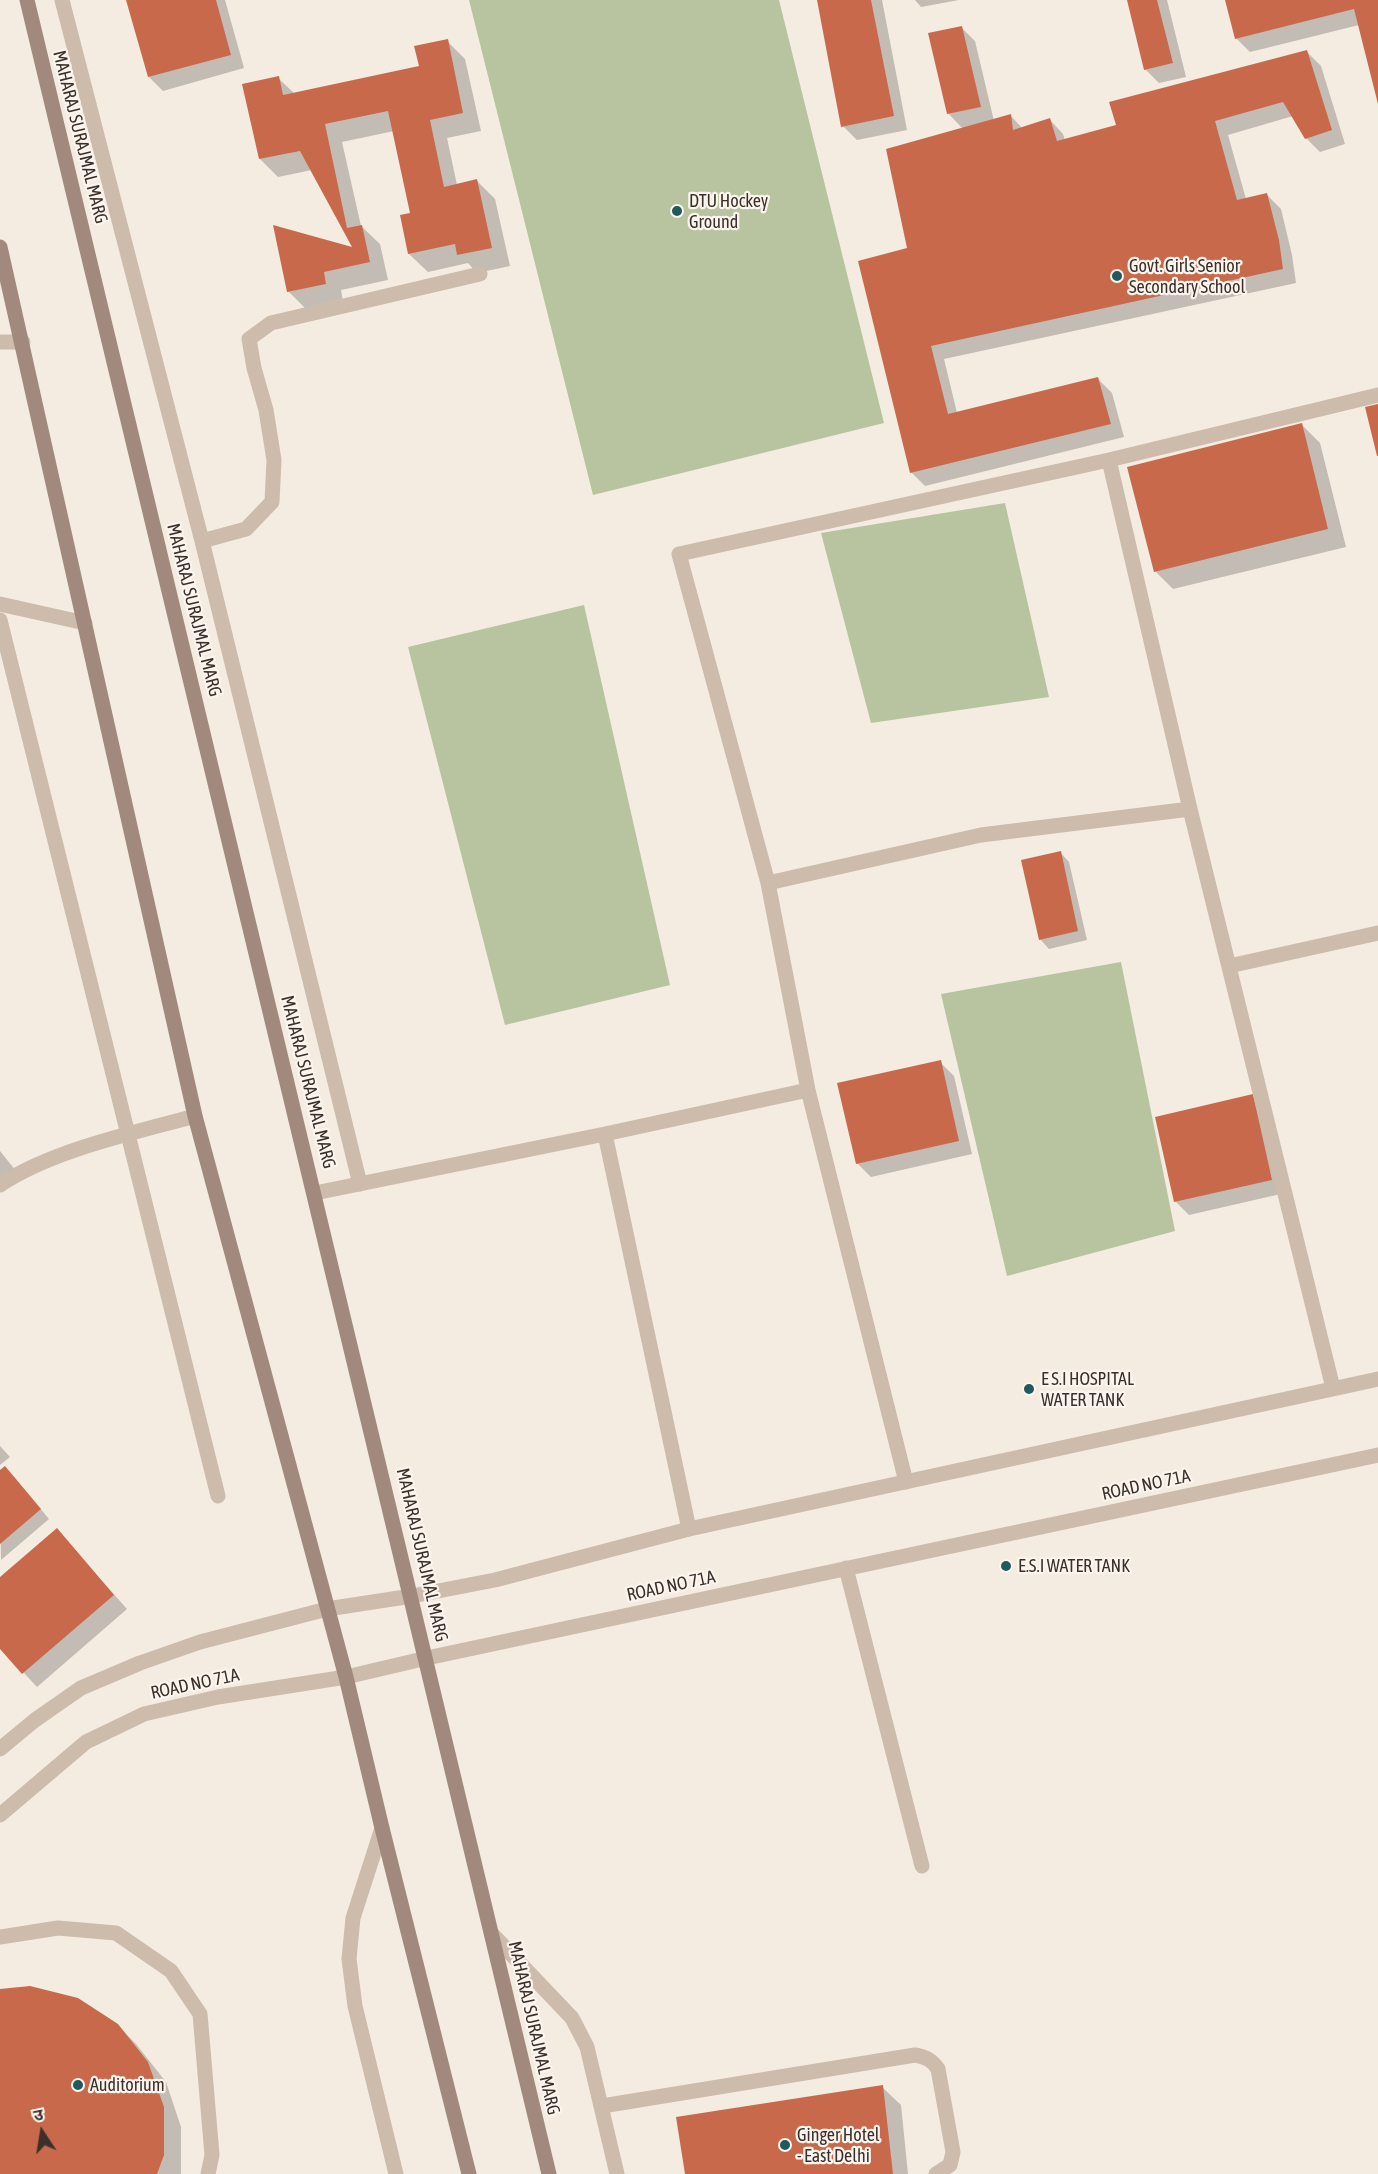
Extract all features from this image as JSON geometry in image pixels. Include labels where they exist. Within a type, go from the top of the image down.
[{"type":"main road","name":"MAHARAJ SURAJMAL MARG","points":[[27,0],[427,1658],[549,2174]]},
{"type":"main road","points":[[0,247],[195,1116],[346,1677],[469,2174]]},
{"type":"street","points":[[62,0],[202,541],[360,1184]]},
{"type":"street","points":[[202,541],[246,529],[272,502],[274,460],[266,410],[254,368],[249,339],[271,323],[480,274]]},
{"type":"street","points":[[0,342],[23,342]]},
{"type":"street","points":[[906,1482],[808,1090],[768,883],[679,554],[1109,460],[1378,395]]},
{"type":"street","points":[[1109,460],[1190,809],[1333,1388]]},
{"type":"street","points":[[0,604],[85,623]]},
{"type":"street","points":[[0,620],[218,1496]]},
{"type":"street","points":[[768,883],[981,835],[1190,809]]},
{"type":"street","points":[[1229,966],[1378,933]]},
{"type":"street","points":[[315,1193],[808,1090]]},
{"type":"street","points":[[0,1185],[17,1174],[64,1154],[195,1116]]},
{"type":"street","points":[[605,1134],[689,1529]]},
{"type":"street","name":"ROAD NO 71A","points":[[0,1749],[35,1720],[81,1688],[200,1642],[327,1609],[495,1580],[689,1529],[1378,1379]]},
{"type":"street","name":"ROAD NO 71A","points":[[0,1815],[86,1742],[144,1714],[218,1697],[346,1677],[1378,1455]]},
{"type":"street","points":[[846,1569],[922,1866]]},
{"type":"street","points":[[382,1828],[353,1918],[349,1959],[355,2006],[396,2174]]},
{"type":"street","points":[[0,1937],[58,1928],[116,1933],[171,1971],[200,2014],[212,2155],[208,2174]]},
{"type":"street","points":[[492,1935],[572,2018],[587,2047],[617,2174]]},
{"type":"street","points":[[602,2106],[915,2055],[926,2057],[934,2062],[938,2069],[953,2152],[950,2165],[936,2174]]},
{"type":"green space","name":"DTU Hockey Ground","points":[[469,0],[779,0],[884,423],[593,495]]},
{"type":"green space","points":[[1005,503],[1049,697],[871,723],[821,533]]},
{"type":"green space","points":[[584,605],[670,985],[505,1025],[408,647]]},
{"type":"green space","points":[[1121,962],[1175,1231],[1007,1276],[941,994]]},
{"type":"building","points":[[126,0],[216,0],[231,55],[148,77]]},
{"type":"building","points":[[817,0],[871,0],[894,116],[841,127]]},
{"type":"building","points":[[1127,0],[1157,0],[1173,63],[1144,70]]},
{"type":"building","points":[[1225,0],[1378,0],[1378,104],[1354,9],[1235,39]]},
{"type":"building","points":[[962,26],[981,107],[947,114],[928,33]]},
{"type":"building","points":[[448,39],[463,113],[430,120],[444,187],[477,179],[492,248],[457,255],[455,244],[408,254],[400,215],[410,213],[388,111],[325,124],[347,228],[362,225],[370,262],[324,272],[326,284],[287,292],[273,225],[352,247],[300,151],[259,159],[242,84],[279,76],[283,95],[419,66],[414,46]]},
{"type":"building","points":[[1307,50],[1332,130],[1305,139],[1283,102],[1215,121],[1237,200],[1267,193],[1279,240],[1283,269],[931,346],[948,414],[1098,377],[1111,424],[910,473],[858,261],[907,248],[886,149],[1011,114],[1013,130],[1050,118],[1057,141],[1116,125],[1109,102]]},
{"type":"building","points":[[1378,404],[1378,456],[1377,456],[1365,407]]},
{"type":"building","points":[[1302,423],[1328,529],[1154,572],[1127,467]]},
{"type":"building","points":[[1061,851],[1078,931],[1039,940],[1021,860]]},
{"type":"building","points":[[941,1060],[959,1141],[856,1164],[837,1083]]},
{"type":"building","points":[[1253,1094],[1272,1180],[1174,1202],[1155,1117]]},
{"type":"building","points":[[5,1466],[41,1509],[0,1544],[0,1470]]},
{"type":"building","points":[[57,1528],[114,1595],[22,1674],[0,1649],[0,1577]]},
{"type":"building","name":"Auditorium","points":[[30,1986],[78,1998],[118,2024],[148,2062],[164,2107],[164,2155],[157,2174],[0,2174],[0,1989]]},
{"type":"building","name":"Ginger Hotel - East Delhi","points":[[883,2085],[893,2174],[685,2174],[676,2117]]},
{"type":"place","name":"DTU Hockey Ground","points":[[677,211]]},
{"type":"place","name":"Govt. Girls Senior Secondary School","points":[[1117,276]]},
{"type":"place","name":"E S.I HOSPITAL WATER TANK","points":[[1029,1389]]},
{"type":"place","name":"E.S.I WATER TANK","points":[[1006,1566]]},
{"type":"place","name":"Auditorium","points":[[78,2085]]},
{"type":"place","name":"Ginger Hotel - East Delhi","points":[[785,2145]]}]
